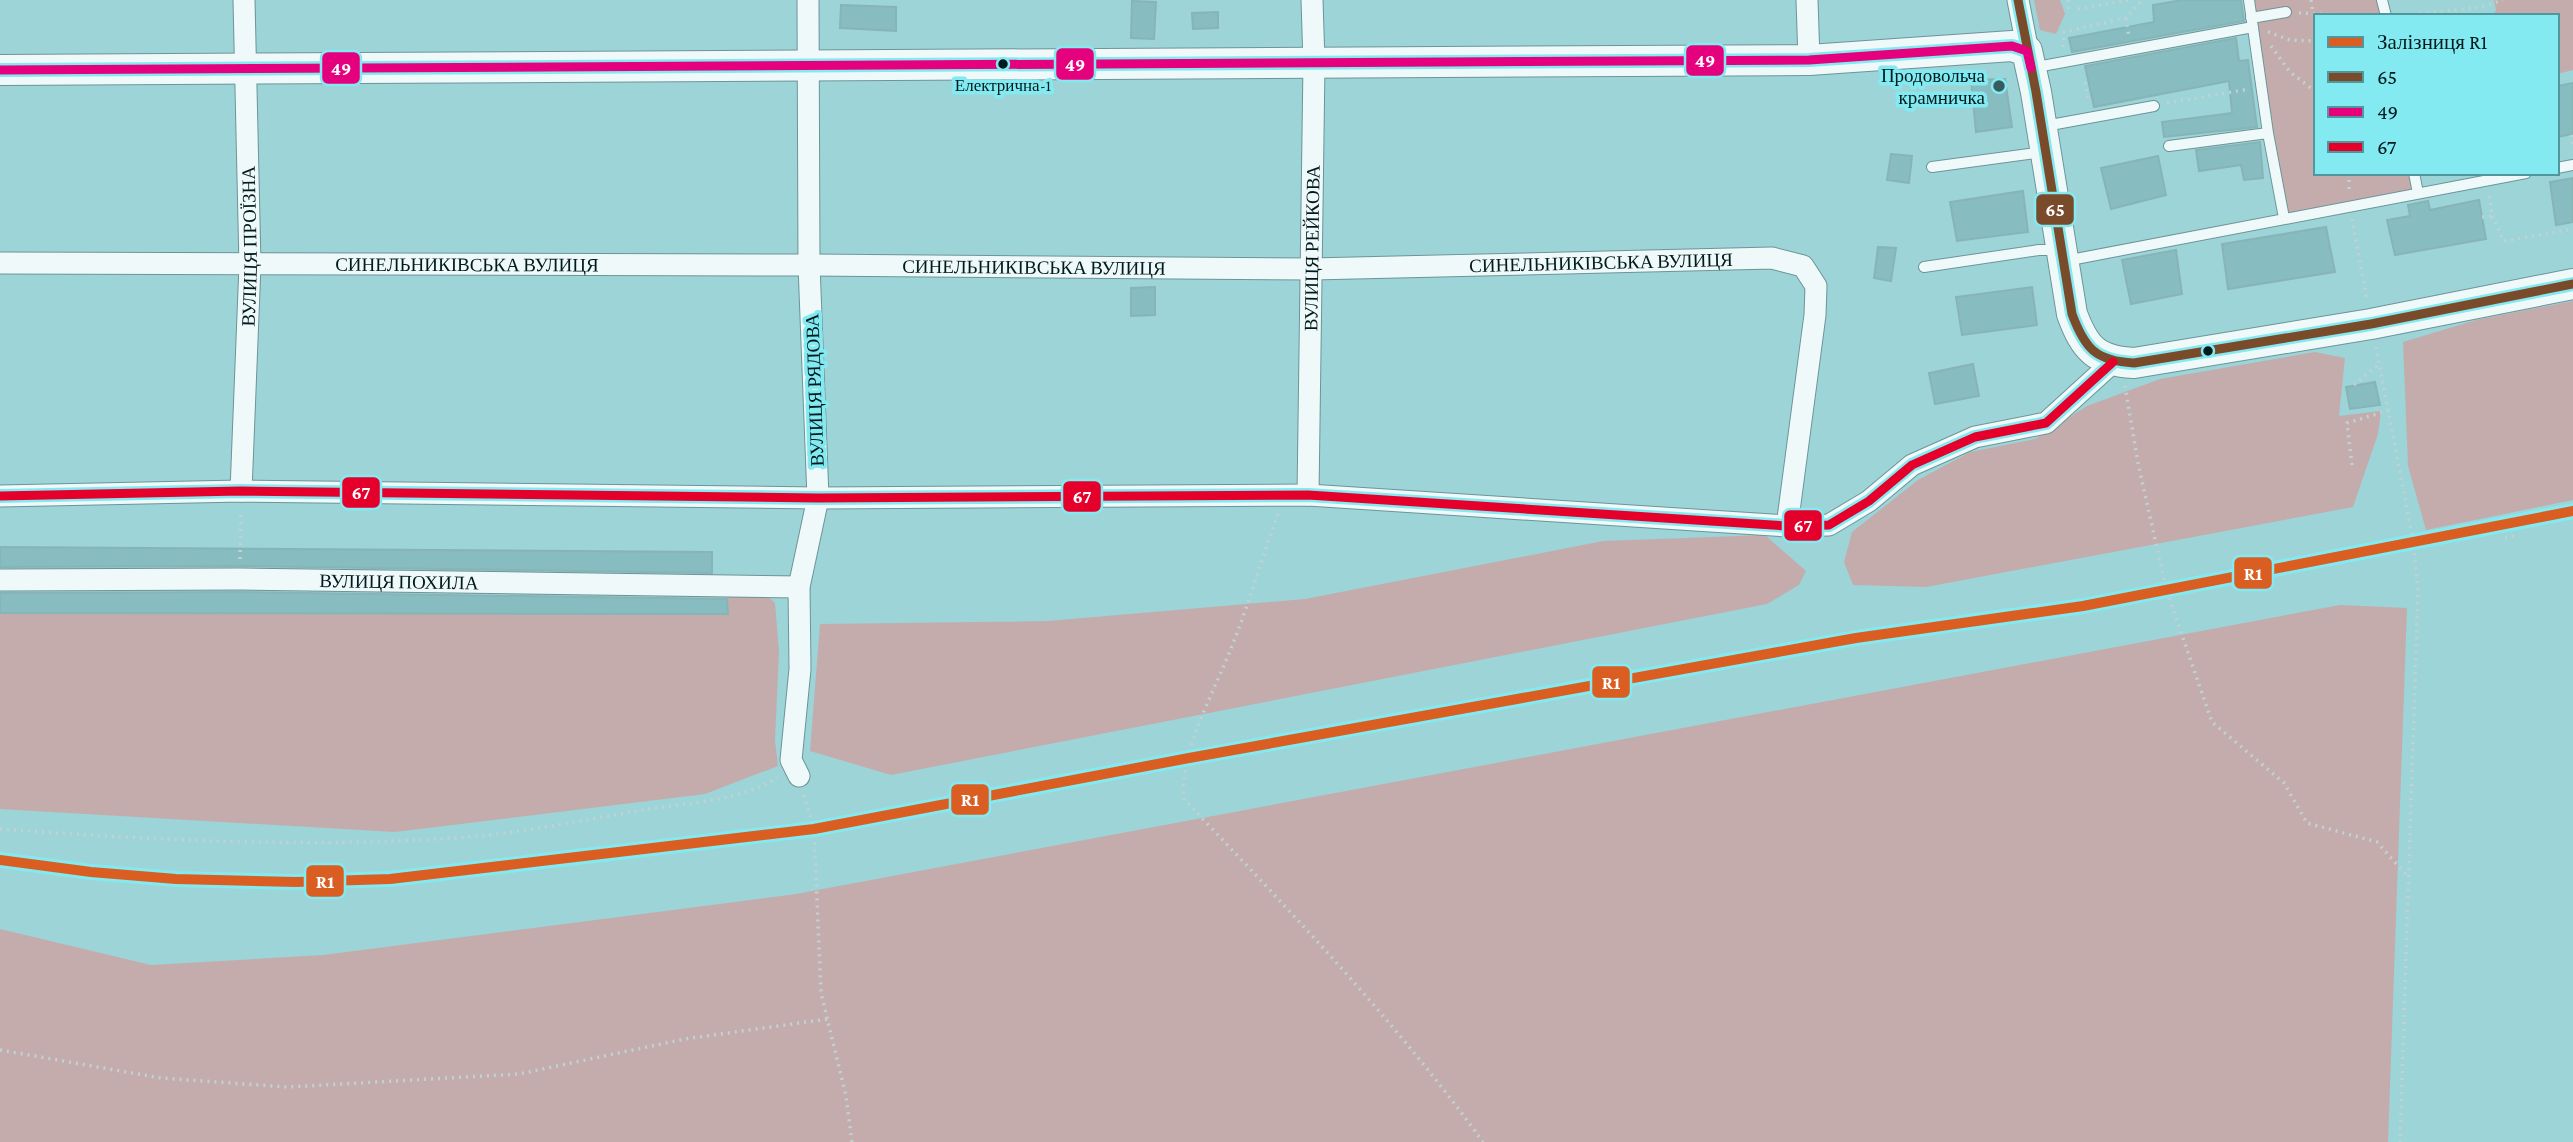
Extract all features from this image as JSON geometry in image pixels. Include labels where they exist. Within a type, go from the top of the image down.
[{"type":"street","name":"ВУЛИЦЯ ПРОЇЗНА","points":[[241,491],[250,265],[244,0]]},
{"type":"street","name":"ВУЛИЦЯ РЯДОВА","points":[[795,768],[800,669],[799,587],[818,498],[809,265],[808,0]]},
{"type":"street","name":"ВУЛИЦЯ РЕЙКОВА","points":[[1297,495],[1312,269],[1312,0]]},
{"type":"street","points":[[1807,0],[1809,60]]},
{"type":"street","points":[[2018,0],[2072,314],[2081,339],[2110,363],[2134,363],[2371,324],[2573,284]]},
{"type":"street","points":[[0,71],[1809,60],[2012,46],[2029,60]]},
{"type":"street","name":"СИНЕЛЬНИКІВСЬКА ВУЛИЦЯ","points":[[0,263],[1312,269],[1772,258],[1803,266],[1816,286],[1815,314],[1787,526]]},
{"type":"street","points":[[0,496],[241,491],[818,498],[1297,495],[1787,526],[1829,525],[1869,501],[1912,465],[1975,437],[2046,423],[2110,363]]},
{"type":"street","name":"ВУЛИЦЯ ПОХИЛА","points":[[0,579],[240,579],[799,587]]},
{"type":"lane","points":[[2249,0],[2268,133],[2284,218]]},
{"type":"lane","points":[[2029,60],[2252,23],[2286,12]]},
{"type":"lane","points":[[1932,167],[2044,139],[2154,106]]},
{"type":"lane","points":[[2168,146],[2268,133]]},
{"type":"lane","points":[[2414,175],[2418,193]]},
{"type":"lane","points":[[1924,267],[2039,250],[2061,256],[2515,175]]},
{"type":"path","points":[[2068,0],[2069,9]]},
{"type":"path","points":[[2078,9],[2128,0]]},
{"type":"path","points":[[2064,32],[2126,18],[2142,0]]},
{"type":"path","points":[[2286,12],[2313,14],[2311,0]]},
{"type":"path","points":[[2416,14],[2482,7],[2503,0]]},
{"type":"path","points":[[2252,23],[2290,40],[2314,41]]},
{"type":"path","points":[[2252,23],[2290,72],[2314,90]]},
{"type":"path","points":[[2085,82],[2088,97]]},
{"type":"path","points":[[2154,106],[2261,87]]},
{"type":"path","points":[[2571,135],[2573,145]]},
{"type":"path","points":[[2349,175],[2350,206],[2390,410],[2413,541],[2418,590],[2400,1142]]},
{"type":"path","points":[[2487,180],[2492,216],[2504,241],[2573,229]]},
{"type":"path","points":[[2482,218],[2492,216]]},
{"type":"path","points":[[2110,363],[2137,463],[2166,589],[2212,722],[2284,783],[2307,823],[2377,842],[2408,877]]},
{"type":"path","points":[[2354,385],[2380,364]]},
{"type":"path","points":[[2352,465],[2347,423],[2390,410]]},
{"type":"path","points":[[240,579],[241,491]]},
{"type":"path","points":[[1297,495],[1278,514],[1233,644],[1194,736],[1183,779],[1183,798],[1299,920],[1450,1097],[1483,1142]]},
{"type":"path","points":[[2505,538],[2514,537]]},
{"type":"path","points":[[0,829],[161,840],[304,844],[458,838],[744,793],[795,768],[814,829],[821,993],[846,1096],[852,1142]]},
{"type":"path","points":[[0,1050],[161,1078],[288,1087],[519,1074],[685,1039],[828,1019]]},
{"type":"shaded area","points":[[2034,0],[2060,0],[2065,14],[2056,34],[2040,30]]},
{"type":"shaded area","points":[[2249,0],[2382,0],[2385,14],[2314,14],[2314,175],[2414,175],[2418,193],[2284,218]]},
{"type":"shaded area","points":[[2494,0],[2573,0],[2573,70],[2559,74],[2559,14],[2494,14]]},
{"type":"shaded area","points":[[2573,301],[2573,500],[2426,530],[2408,466],[2403,342],[2476,320]]},
{"type":"shaded area","points":[[2315,352],[2345,358],[2339,416],[2381,411],[2378,434],[2353,507],[1926,587],[1853,585],[1844,562],[1852,532],[1918,480],[1970,452],[2035,439],[2087,406],[2160,379]]},
{"type":"shaded area","points":[[1765,535],[1806,571],[1799,585],[1767,604],[891,775],[810,751],[820,624],[1048,621],[1305,599],[1603,541]]},
{"type":"shaded area","points":[[762,591],[775,603],[779,651],[775,740],[778,766],[705,794],[395,832],[0,809],[0,613],[727,614],[727,592]]},
{"type":"shaded area","points":[[2340,605],[2407,608],[2388,1142],[0,1142],[0,929],[151,965],[323,955],[796,894]]},
{"type":"building","points":[[2182,0],[2241,0],[2244,21],[2072,52],[2069,38],[2154,22],[2153,5]]},
{"type":"building","points":[[1132,1],[1156,2],[1154,39],[1131,38]]},
{"type":"building","points":[[841,5],[896,7],[896,31],[840,28]]},
{"type":"building","points":[[1218,12],[1218,28],[1193,29],[1192,13]]},
{"type":"building","points":[[2236,38],[2239,61],[2248,60],[2257,127],[2164,137],[2162,122],[2232,113],[2229,81],[2094,107],[2085,66]]},
{"type":"building","points":[[2005,79],[2012,127],[1976,132],[1971,80]]},
{"type":"building","points":[[2573,83],[2573,134],[2559,137],[2559,86]]},
{"type":"building","points":[[2260,142],[2263,178],[2244,180],[2241,165],[2199,171],[2196,150]]},
{"type":"building","points":[[1891,154],[1912,156],[1909,183],[1887,180]]},
{"type":"building","points":[[2158,156],[2166,195],[2111,209],[2101,168]]},
{"type":"building","points":[[2573,178],[2573,222],[2556,225],[2550,182]]},
{"type":"building","points":[[2023,191],[2028,232],[1957,241],[1950,202]]},
{"type":"building","points":[[2479,200],[2486,239],[2395,255],[2387,220],[2410,216],[2408,205],[2428,201],[2430,210]]},
{"type":"building","points":[[2326,227],[2335,272],[2228,289],[2222,244]]},
{"type":"building","points":[[1878,247],[1896,248],[1891,281],[1874,278]]},
{"type":"building","points":[[2176,250],[2182,294],[2131,304],[2122,260]]},
{"type":"building","points":[[1155,287],[1155,315],[1131,316],[1131,288]]},
{"type":"building","points":[[2032,287],[2037,325],[1962,335],[1956,297]]},
{"type":"building","points":[[1973,364],[1979,396],[1935,404],[1929,373]]},
{"type":"building","points":[[2375,382],[2380,405],[2350,409],[2346,387]]},
{"type":"building","points":[[0,547],[712,552],[712,573],[240,566],[0,567]]},
{"type":"building","points":[[240,592],[727,599],[728,614],[0,613],[0,593]]},
{"type":"rail line","name":"R1","points":[[0,860],[91,872],[176,879],[296,882],[390,879],[814,829],[1189,758],[1856,638],[2083,606],[2573,511]]},
{"type":"transit line","name":"65","points":[[2018,0],[2036,92],[2072,314],[2087,344],[2101,356],[2134,363],[2371,324],[2573,284]]},
{"type":"transit line","name":"49","points":[[0,70],[1809,60],[2012,46],[2027,51],[2031,68]]},
{"type":"transit line","name":"67","points":[[0,496],[241,491],[818,498],[1308,495],[1787,526],[1829,525],[1869,501],[1912,465],[1975,437],[2046,423],[2113,362]]},
{"type":"place","name":"Електрична-1","points":[[1003,64]]},
{"type":"place","name":"Продовольча крамничка","points":[[1999,86]]}]
